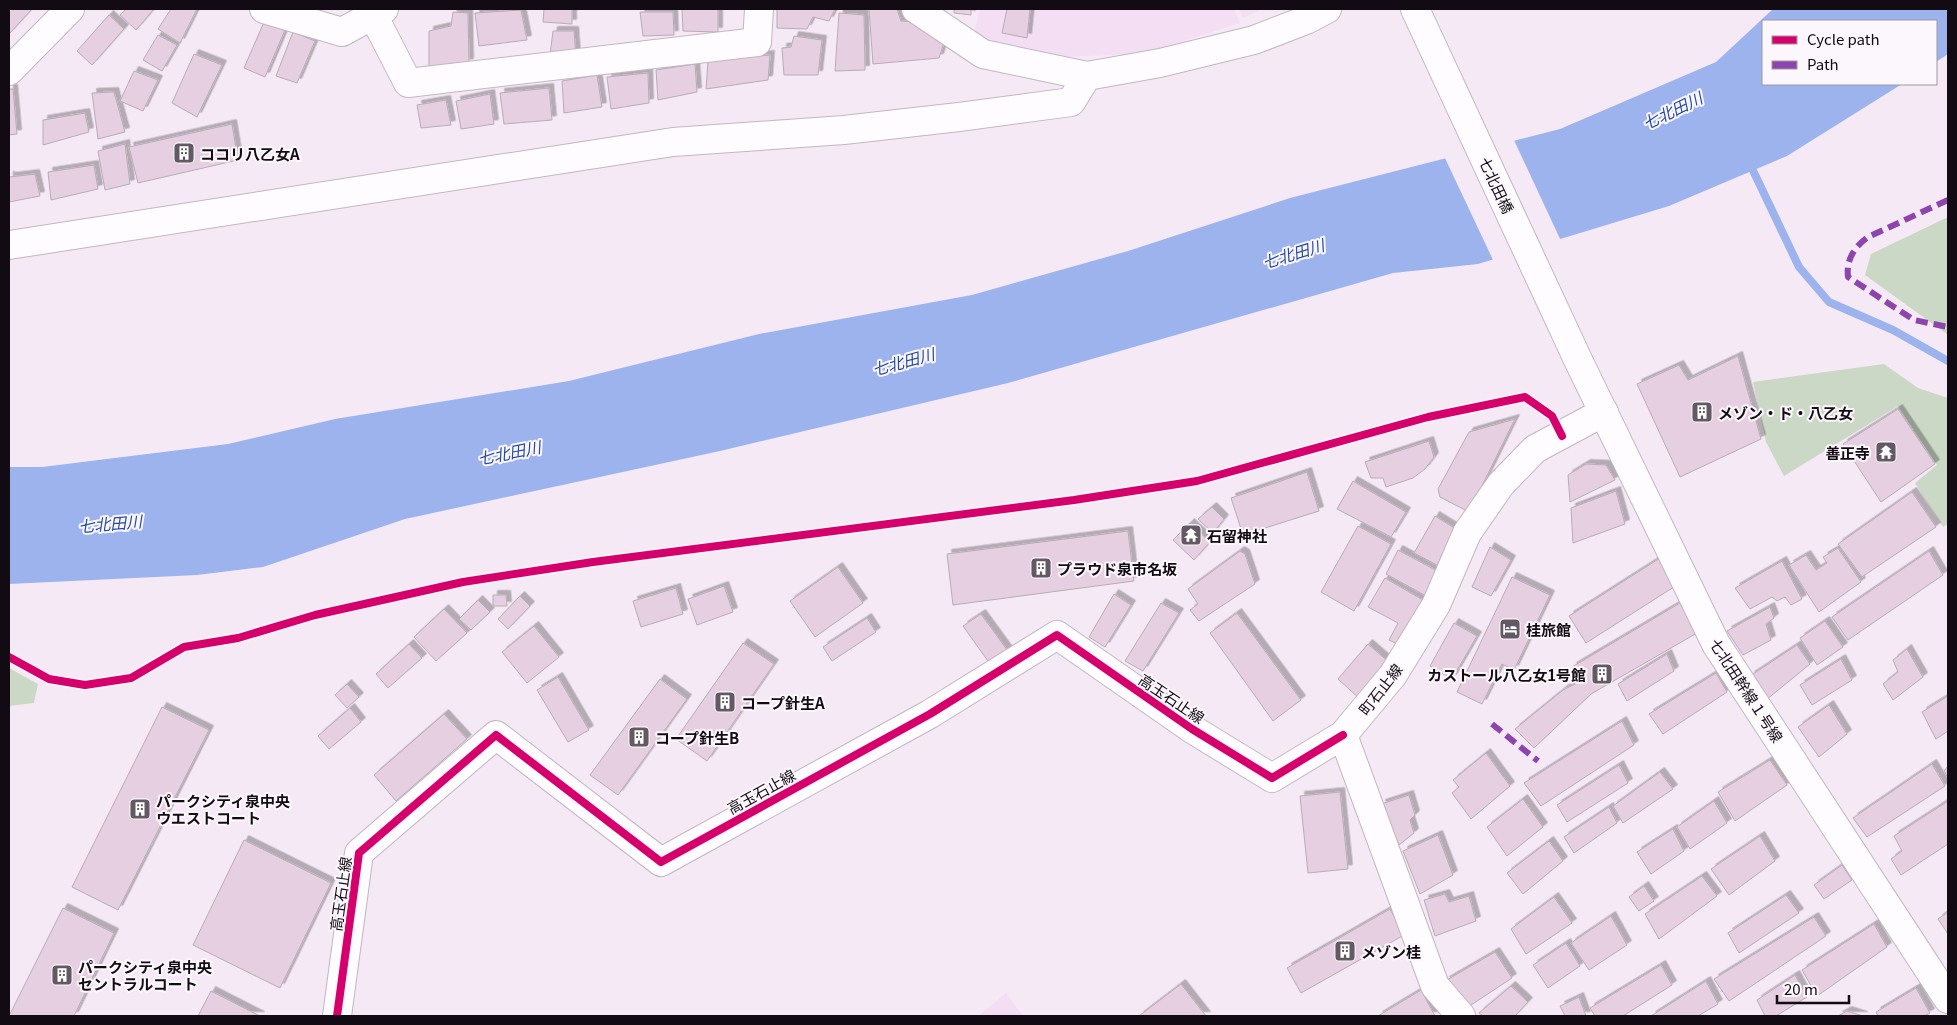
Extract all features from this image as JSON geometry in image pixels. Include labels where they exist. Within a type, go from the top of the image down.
[{"type":"street","points":[[9,71],[70,9]]},
{"type":"street","points":[[264,9],[342,32],[379,12],[408,83],[757,42],[759,9]]},
{"type":"street","points":[[916,9],[983,54],[1086,76],[1160,63],[1254,40],[1306,20],[1328,9]]},
{"type":"street","name":"七北田橋","points":[[1415,9],[1579,362]]},
{"type":"street","points":[[9,246],[673,142],[844,130],[1071,102],[1086,76]]},
{"type":"street","name":"七北田幹線１号線","points":[[1579,362],[1716,644],[1948,999]]},
{"type":"street","name":"町石止線","points":[[1343,735],[1394,674],[1436,605],[1467,532],[1501,484],[1535,449],[1604,412]]},
{"type":"street","name":"高玉石止線","points":[[337,1016],[359,853],[496,735],[661,862],[930,714],[1057,635],[1192,729],[1272,778],[1343,735]]},
{"type":"street","points":[[1343,735],[1435,986],[1461,1016]]},
{"type":"shaded area","points":[[980,9],[1234,9],[1240,23],[1146,53],[1070,57],[972,40]]},
{"type":"shaded area","points":[[1239,9],[1262,9],[1243,18]]},
{"type":"shaded area","points":[[1006,993],[1023,1016],[978,1016]]},
{"type":"green space","points":[[1948,217],[1948,335],[1865,275],[1871,254]]},
{"type":"green space","points":[[1884,364],[1918,388],[1948,398],[1948,524],[1943,527],[1915,483],[1937,465],[1898,406],[1784,476],[1766,442],[1753,382]]},
{"type":"green space","points":[[9,668],[38,684],[34,703],[9,706]]},
{"type":"water","name":"七北田川","points":[[1773,9],[1948,9],[1948,54],[1937,61],[1937,20],[1762,20],[1762,85],[1900,85],[1787,156],[1669,206],[1478,264],[1393,273],[1008,383],[720,451],[405,519],[263,567],[197,575],[9,584],[9,467],[42,467],[228,444],[335,419],[569,381],[759,334],[972,295],[1128,251],[1290,198],[1560,129],[1716,62]]},
{"type":"pier","points":[[1513,138],[1561,241],[1494,262],[1444,156]]},
{"type":"building","points":[[9,9],[32,9],[9,34]]},
{"type":"building","points":[[126,9],[154,9],[136,30],[120,15]]},
{"type":"building","points":[[171,9],[197,9],[180,43],[158,29]]},
{"type":"building","points":[[544,9],[572,9],[572,24],[543,22]]},
{"type":"building","points":[[682,9],[718,9],[718,32],[683,31]]},
{"type":"building","points":[[777,9],[835,9],[829,21],[813,17],[807,29],[777,28]]},
{"type":"building","points":[[869,9],[897,9],[901,21],[924,22],[946,36],[939,58],[873,64]]},
{"type":"building","points":[[954,9],[971,9],[971,15],[954,13]]},
{"type":"building","points":[[1007,9],[1030,9],[1027,38],[1002,33]]},
{"type":"building","points":[[521,10],[527,40],[479,46],[475,13]]},
{"type":"building","points":[[453,12],[468,13],[469,63],[429,68],[429,31],[451,26]]},
{"type":"building","points":[[640,12],[673,12],[674,35],[643,36]]},
{"type":"building","points":[[839,13],[864,15],[865,70],[835,71]]},
{"type":"building","points":[[109,15],[124,29],[92,65],[77,51]]},
{"type":"building","points":[[264,22],[285,30],[265,77],[244,68]]},
{"type":"building","points":[[553,31],[574,31],[576,57],[550,55]]},
{"type":"building","points":[[293,32],[315,41],[297,83],[276,76]]},
{"type":"building","points":[[158,35],[177,45],[162,71],[143,60]]},
{"type":"building","points":[[794,36],[822,40],[818,75],[784,75],[782,48],[791,47]]},
{"type":"building","points":[[194,54],[222,65],[197,117],[172,103]]},
{"type":"building","points":[[770,55],[768,80],[706,89],[708,61]]},
{"type":"building","points":[[695,64],[697,92],[658,100],[656,70]]},
{"type":"building","points":[[134,71],[158,80],[143,111],[120,101]]},
{"type":"building","points":[[648,73],[649,103],[611,109],[607,77]]},
{"type":"building","points":[[597,75],[602,107],[564,113],[562,81]]},
{"type":"building","points":[[549,88],[552,120],[504,124],[500,93]]},
{"type":"building","points":[[9,89],[13,89],[17,134],[9,135]]},
{"type":"building","points":[[114,92],[125,132],[98,139],[92,93]]},
{"type":"building","points":[[490,94],[494,124],[461,129],[456,101]]},
{"type":"building","points":[[446,100],[451,125],[421,128],[417,105]]},
{"type":"building","points":[[85,113],[89,132],[43,145],[43,120]]},
{"type":"building","name":"ココリ八乙女A","points":[[232,124],[238,160],[138,183],[129,147]]},
{"type":"building","points":[[125,144],[130,184],[105,190],[98,151]]},
{"type":"building","points":[[94,165],[98,189],[51,200],[48,172]]},
{"type":"building","points":[[35,174],[40,196],[9,202],[9,175],[10,177]]},
{"type":"building","name":"メゾン・ド・八乙女","points":[[1738,356],[1761,439],[1680,477],[1637,384],[1679,365],[1688,380]]},
{"type":"building","points":[[1898,409],[1935,464],[1881,502],[1843,444]]},
{"type":"building","points":[[1515,419],[1469,512],[1440,497],[1438,489],[1469,432]]},
{"type":"building","points":[[1429,441],[1434,457],[1425,469],[1413,478],[1386,487],[1383,478],[1371,478],[1365,462]]},
{"type":"building","points":[[1586,464],[1606,465],[1615,480],[1570,502],[1568,475]]},
{"type":"building","points":[[1307,472],[1319,511],[1243,535],[1231,498]]},
{"type":"building","points":[[1353,481],[1406,512],[1391,537],[1337,509]]},
{"type":"building","points":[[1616,491],[1625,524],[1573,543],[1571,508]]},
{"type":"building","points":[[1912,492],[1936,527],[1862,577],[1838,544]]},
{"type":"building","points":[[1212,507],[1224,519],[1213,533],[1198,519]]},
{"type":"building","points":[[1435,516],[1456,529],[1437,565],[1414,553]]},
{"type":"building","points":[[1190,523],[1210,542],[1194,560],[1173,540]]},
{"type":"building","points":[[1358,526],[1391,544],[1354,611],[1321,592]]},
{"type":"building","name":"プラウド泉市名坂","points":[[1128,531],[1134,581],[953,605],[947,554]]},
{"type":"building","points":[[1490,547],[1511,560],[1491,596],[1472,587]]},
{"type":"building","points":[[1838,548],[1861,582],[1819,612],[1789,565],[1806,555],[1816,570],[1827,563],[1823,557]]},
{"type":"building","points":[[1398,550],[1443,574],[1428,597],[1386,574]]},
{"type":"building","points":[[1240,551],[1245,554],[1255,584],[1199,621],[1190,610],[1198,604],[1188,589]]},
{"type":"building","points":[[1929,551],[1943,575],[1848,640],[1832,617]]},
{"type":"building","points":[[1660,558],[1677,585],[1586,643],[1569,616]]},
{"type":"building","points":[[1782,561],[1802,599],[1791,605],[1785,597],[1777,601],[1772,597],[1750,609],[1735,588]]},
{"type":"building","points":[[838,567],[863,603],[815,637],[790,601]]},
{"type":"building","name":"桂旅館","points":[[1512,577],[1550,595],[1514,670],[1502,664],[1482,704],[1457,692]]},
{"type":"building","points":[[1385,578],[1430,604],[1404,647],[1389,640],[1398,623],[1368,607]]},
{"type":"building","points":[[724,586],[733,612],[697,625],[688,599]]},
{"type":"building","points":[[676,588],[683,614],[641,627],[633,601]]},
{"type":"building","points":[[1114,594],[1131,605],[1105,647],[1089,637]]},
{"type":"building","points":[[493,595],[506,595],[507,606],[493,606]]},
{"type":"building","points":[[520,596],[530,606],[508,629],[498,619]]},
{"type":"building","points":[[478,600],[490,612],[471,630],[459,619]]},
{"type":"building","points":[[1161,603],[1179,613],[1143,671],[1125,661]]},
{"type":"building","name":"カストール八乙女1号館","points":[[1680,603],[1697,633],[1591,694],[1534,748],[1515,729],[1563,690],[1581,681],[1572,667]]},
{"type":"building","points":[[1770,607],[1774,618],[1766,624],[1771,640],[1743,655],[1727,631]]},
{"type":"building","points":[[444,609],[467,633],[436,661],[414,637]]},
{"type":"building","points":[[1237,613],[1301,700],[1273,721],[1210,633]]},
{"type":"building","points":[[981,614],[1008,651],[990,664],[963,626]]},
{"type":"building","points":[[867,618],[876,632],[832,661],[823,647]]},
{"type":"building","points":[[1825,621],[1843,647],[1817,665],[1800,638]]},
{"type":"building","points":[[1454,623],[1477,636],[1452,679],[1430,666]]},
{"type":"building","points":[[534,626],[559,657],[527,683],[502,652]]},
{"type":"building","name":"コープ針生A","points":[[743,643],[774,664],[707,761],[676,739]]},
{"type":"building","points":[[409,644],[422,658],[388,688],[376,674]]},
{"type":"building","points":[[1368,644],[1391,664],[1361,700],[1338,679]]},
{"type":"building","points":[[1797,645],[1810,664],[1766,700],[1750,676]]},
{"type":"building","points":[[1907,649],[1923,677],[1893,700],[1883,684],[1898,672],[1893,660]]},
{"type":"building","points":[[1667,654],[1674,671],[1627,701],[1618,684]]},
{"type":"building","points":[[1841,659],[1852,680],[1812,705],[1800,685]]},
{"type":"building","points":[[1716,673],[1727,692],[1663,734],[1649,714]]},
{"type":"building","points":[[558,677],[589,730],[568,742],[537,690]]},
{"type":"building","name":"コープ針生B","points":[[660,679],[687,699],[618,795],[590,775]]},
{"type":"building","points":[[347,684],[359,697],[347,708],[335,695]]},
{"type":"building","points":[[1948,696],[1948,731],[1936,739],[1922,712]]},
{"type":"building","points":[[1829,705],[1847,734],[1819,757],[1798,727]]},
{"type":"building","name":"パークシティ泉中央 ウエストコート","points":[[162,707],[209,730],[118,910],[72,887]]},
{"type":"building","points":[[350,708],[361,722],[329,749],[318,736]]},
{"type":"building","points":[[444,714],[467,739],[396,801],[374,775]]},
{"type":"building","points":[[1622,721],[1634,745],[1541,806],[1524,783]]},
{"type":"building","points":[[1486,753],[1510,786],[1471,819],[1452,793],[1459,787],[1453,780]]},
{"type":"building","points":[[1770,760],[1787,785],[1735,821],[1718,792]]},
{"type":"building","points":[[1932,764],[1945,786],[1867,837],[1853,818]]},
{"type":"building","points":[[1619,765],[1628,783],[1567,822],[1557,805]]},
{"type":"building","points":[[1948,766],[1948,778],[1944,771]]},
{"type":"building","points":[[1660,772],[1673,789],[1623,823],[1613,806]]},
{"type":"building","points":[[1340,792],[1348,869],[1308,873],[1300,796]]},
{"type":"building","points":[[1409,795],[1415,815],[1410,820],[1414,833],[1399,845],[1381,804]]},
{"type":"building","points":[[1523,799],[1543,827],[1507,856],[1487,827]]},
{"type":"building","points":[[1714,801],[1727,823],[1690,849],[1677,827]]},
{"type":"building","points":[[1948,801],[1948,844],[1901,875],[1891,859],[1902,851],[1894,836]]},
{"type":"building","points":[[1609,807],[1617,823],[1574,853],[1564,837]]},
{"type":"building","points":[[1673,829],[1684,851],[1651,874],[1637,852]]},
{"type":"building","points":[[1438,835],[1453,875],[1420,894],[1403,851]]},
{"type":"building","points":[[1760,836],[1775,861],[1729,895],[1711,869]]},
{"type":"building","points":[[244,840],[331,883],[280,988],[193,945]]},
{"type":"building","points":[[1549,841],[1563,861],[1523,894],[1507,873]]},
{"type":"building","points":[[1842,865],[1852,880],[1824,899],[1814,885]]},
{"type":"building","points":[[1702,876],[1717,896],[1659,939],[1645,914]]},
{"type":"building","points":[[1644,886],[1654,901],[1639,911],[1629,897]]},
{"type":"building","points":[[1445,894],[1449,902],[1469,896],[1476,921],[1435,936],[1424,900]]},
{"type":"building","points":[[1786,895],[1799,913],[1739,953],[1728,933]]},
{"type":"building","points":[[1554,897],[1572,923],[1526,954],[1511,929]]},
{"type":"building","name":"パークシティ泉中央 セントラルコート","points":[[63,908],[114,933],[74,1016],[9,1016]]},
{"type":"building","name":"メゾン桂","points":[[1390,909],[1404,935],[1301,993],[1287,968]]},
{"type":"building","points":[[1948,912],[1948,934],[1938,919]]},
{"type":"building","points":[[1611,916],[1627,945],[1589,970],[1571,943]]},
{"type":"building","points":[[1814,917],[1826,936],[1729,1001],[1714,979]]},
{"type":"building","points":[[1874,924],[1887,947],[1817,996],[1802,970]]},
{"type":"building","points":[[1566,943],[1580,966],[1548,988],[1533,965]]},
{"type":"building","points":[[1495,952],[1512,978],[1465,1009],[1445,981]]},
{"type":"building","points":[[1661,965],[1672,985],[1623,1016],[1595,1016],[1590,1008]]},
{"type":"building","points":[[1795,975],[1807,997],[1776,1016],[1765,1016],[1757,1000]]},
{"type":"building","points":[[1706,981],[1718,1004],[1698,1016],[1651,1016]]},
{"type":"building","points":[[1181,984],[1206,1016],[1139,1016]]},
{"type":"building","points":[[1511,986],[1528,1002],[1515,1016],[1483,1016],[1479,1013]]},
{"type":"building","points":[[1916,988],[1930,1013],[1924,1016],[1878,1016],[1876,1012]]},
{"type":"building","points":[[1421,990],[1435,1016],[1378,1016]]},
{"type":"building","points":[[211,991],[260,1016],[198,1016]]},
{"type":"building","points":[[1579,997],[1586,1016],[1565,1016],[1560,1006]]},
{"type":"building","points":[[1847,1011],[1863,1016],[1838,1016]]},
{"type":"waterway","points":[[1749,162],[1799,267],[1829,302],[1893,330],[1948,361]]},
{"type":"marked path","points":[[1948,200],[1868,237],[1852,254],[1848,265],[1848,277],[1914,320],[1948,327]]},
{"type":"marked path","points":[[1492,724],[1538,761]]},
{"type":"cycle path","points":[[9,657],[49,679],[85,685],[131,678],[184,647],[238,638],[315,615],[463,582],[593,562],[1074,500],[1197,481],[1428,417],[1525,397],[1552,416],[1562,436]]},
{"type":"cycle path","points":[[337,1016],[359,853],[496,735],[661,862],[930,714],[1057,635],[1192,729],[1272,778],[1343,735]]},
{"type":"place","name":"ココリ八乙女A","points":[[184,153]]},
{"type":"place","name":"メゾン・ド・八乙女","points":[[1702,412]]},
{"type":"place","name":"善正寺","points":[[1886,452]]},
{"type":"place","name":"石留神社","points":[[1191,535]]},
{"type":"place","name":"プラウド泉市名坂","points":[[1041,568]]},
{"type":"place","name":"桂旅館","points":[[1510,629]]},
{"type":"place","name":"カストール八乙女1号館","points":[[1602,674]]},
{"type":"place","name":"コープ針生A","points":[[725,702]]},
{"type":"place","name":"コープ針生B","points":[[639,737]]},
{"type":"place","name":"パークシティ泉中央 ウエストコート","points":[[140,809]]},
{"type":"place","name":"メゾン桂","points":[[1345,951]]},
{"type":"place","name":"パークシティ泉中央 セントラルコート","points":[[62,975]]}]
